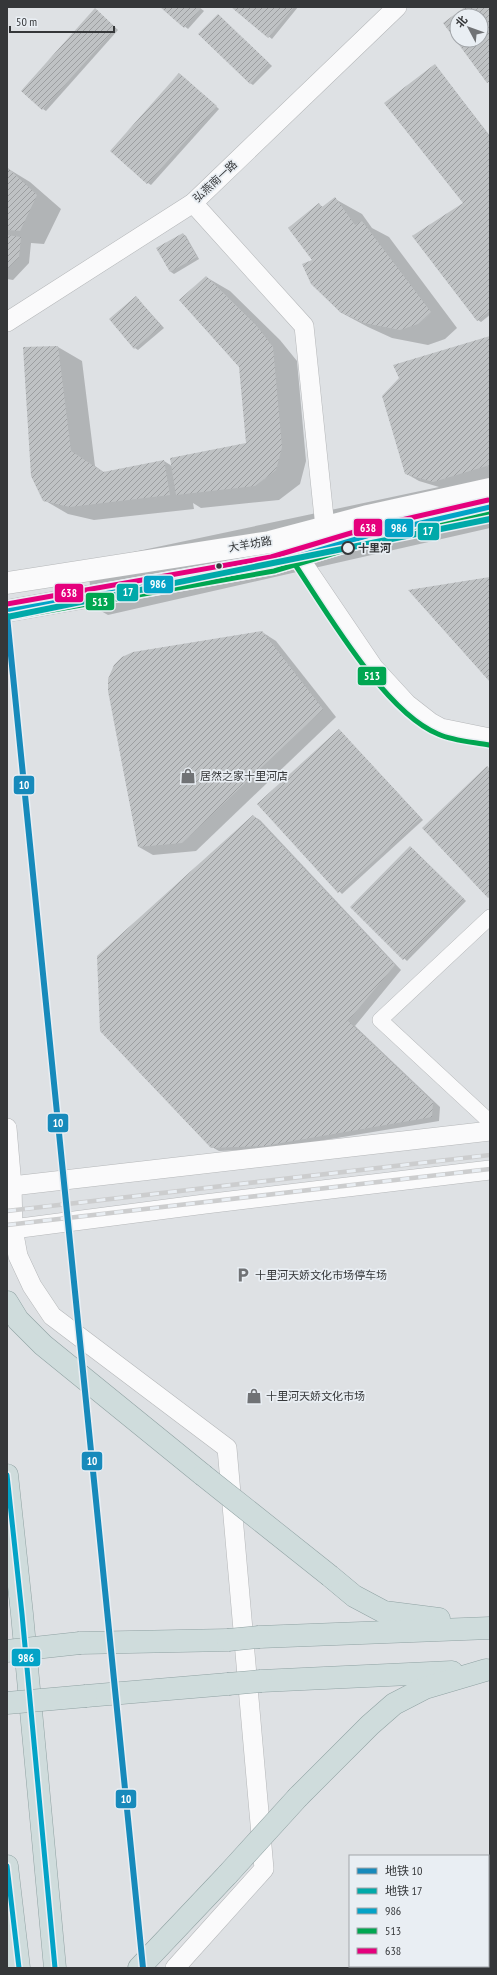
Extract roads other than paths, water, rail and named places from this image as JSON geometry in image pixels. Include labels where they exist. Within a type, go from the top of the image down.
[{"type":"highway","points":[[7,1302],[18,1320],[44,1345],[354,1596],[384,1612],[424,1618],[490,1623]]},
{"type":"highway","points":[[7,1475],[34,1734],[55,1968]]},
{"type":"highway","points":[[7,1651],[80,1643],[228,1640],[259,1637],[490,1628]]},
{"type":"highway","points":[[7,1702],[261,1681],[488,1670]]},
{"type":"highway","points":[[139,1968],[298,1797],[370,1725],[394,1704],[425,1688],[488,1670]]},
{"type":"highway","points":[[7,1866],[19,1968]]},
{"type":"main road","name":"大羊坊路","points":[[7,583],[270,542],[325,527],[490,489]]},
{"type":"main road","points":[[7,611],[273,564],[373,534],[490,507]]},
{"type":"street","name":"弘燕南一路","points":[[7,322],[193,203],[397,7]]},
{"type":"street","points":[[193,203],[304,326],[325,527]]},
{"type":"street","points":[[298,556],[374,668],[407,704],[430,722],[441,728],[490,738]]},
{"type":"street","points":[[490,917],[380,1020],[490,1122]]},
{"type":"street","points":[[7,1128],[12,1186],[13,1229],[18,1256],[32,1286],[52,1316],[227,1448],[264,1869],[175,1968]]},
{"type":"street","points":[[12,1186],[490,1131]]},
{"type":"street","points":[[13,1229],[205,1204],[490,1170]]},
{"type":"railway","points":[[7,1211],[490,1155]]},
{"type":"railway","points":[[7,1225],[490,1169]]},
{"type":"metro line","name":"17","points":[[7,617],[490,519]]},
{"type":"metro line","name":"10","points":[[7,616],[143,1968]]},
{"type":"place","name":"十里河","points":[[348,548]]},
{"type":"place","name":"居然之家十里河店","points":[[188,776]]},
{"type":"place","name":"十里河天娇文化市场停车场","points":[[243,1275]]},
{"type":"place","name":"十里河天娇文化市场","points":[[254,1396]]}]
